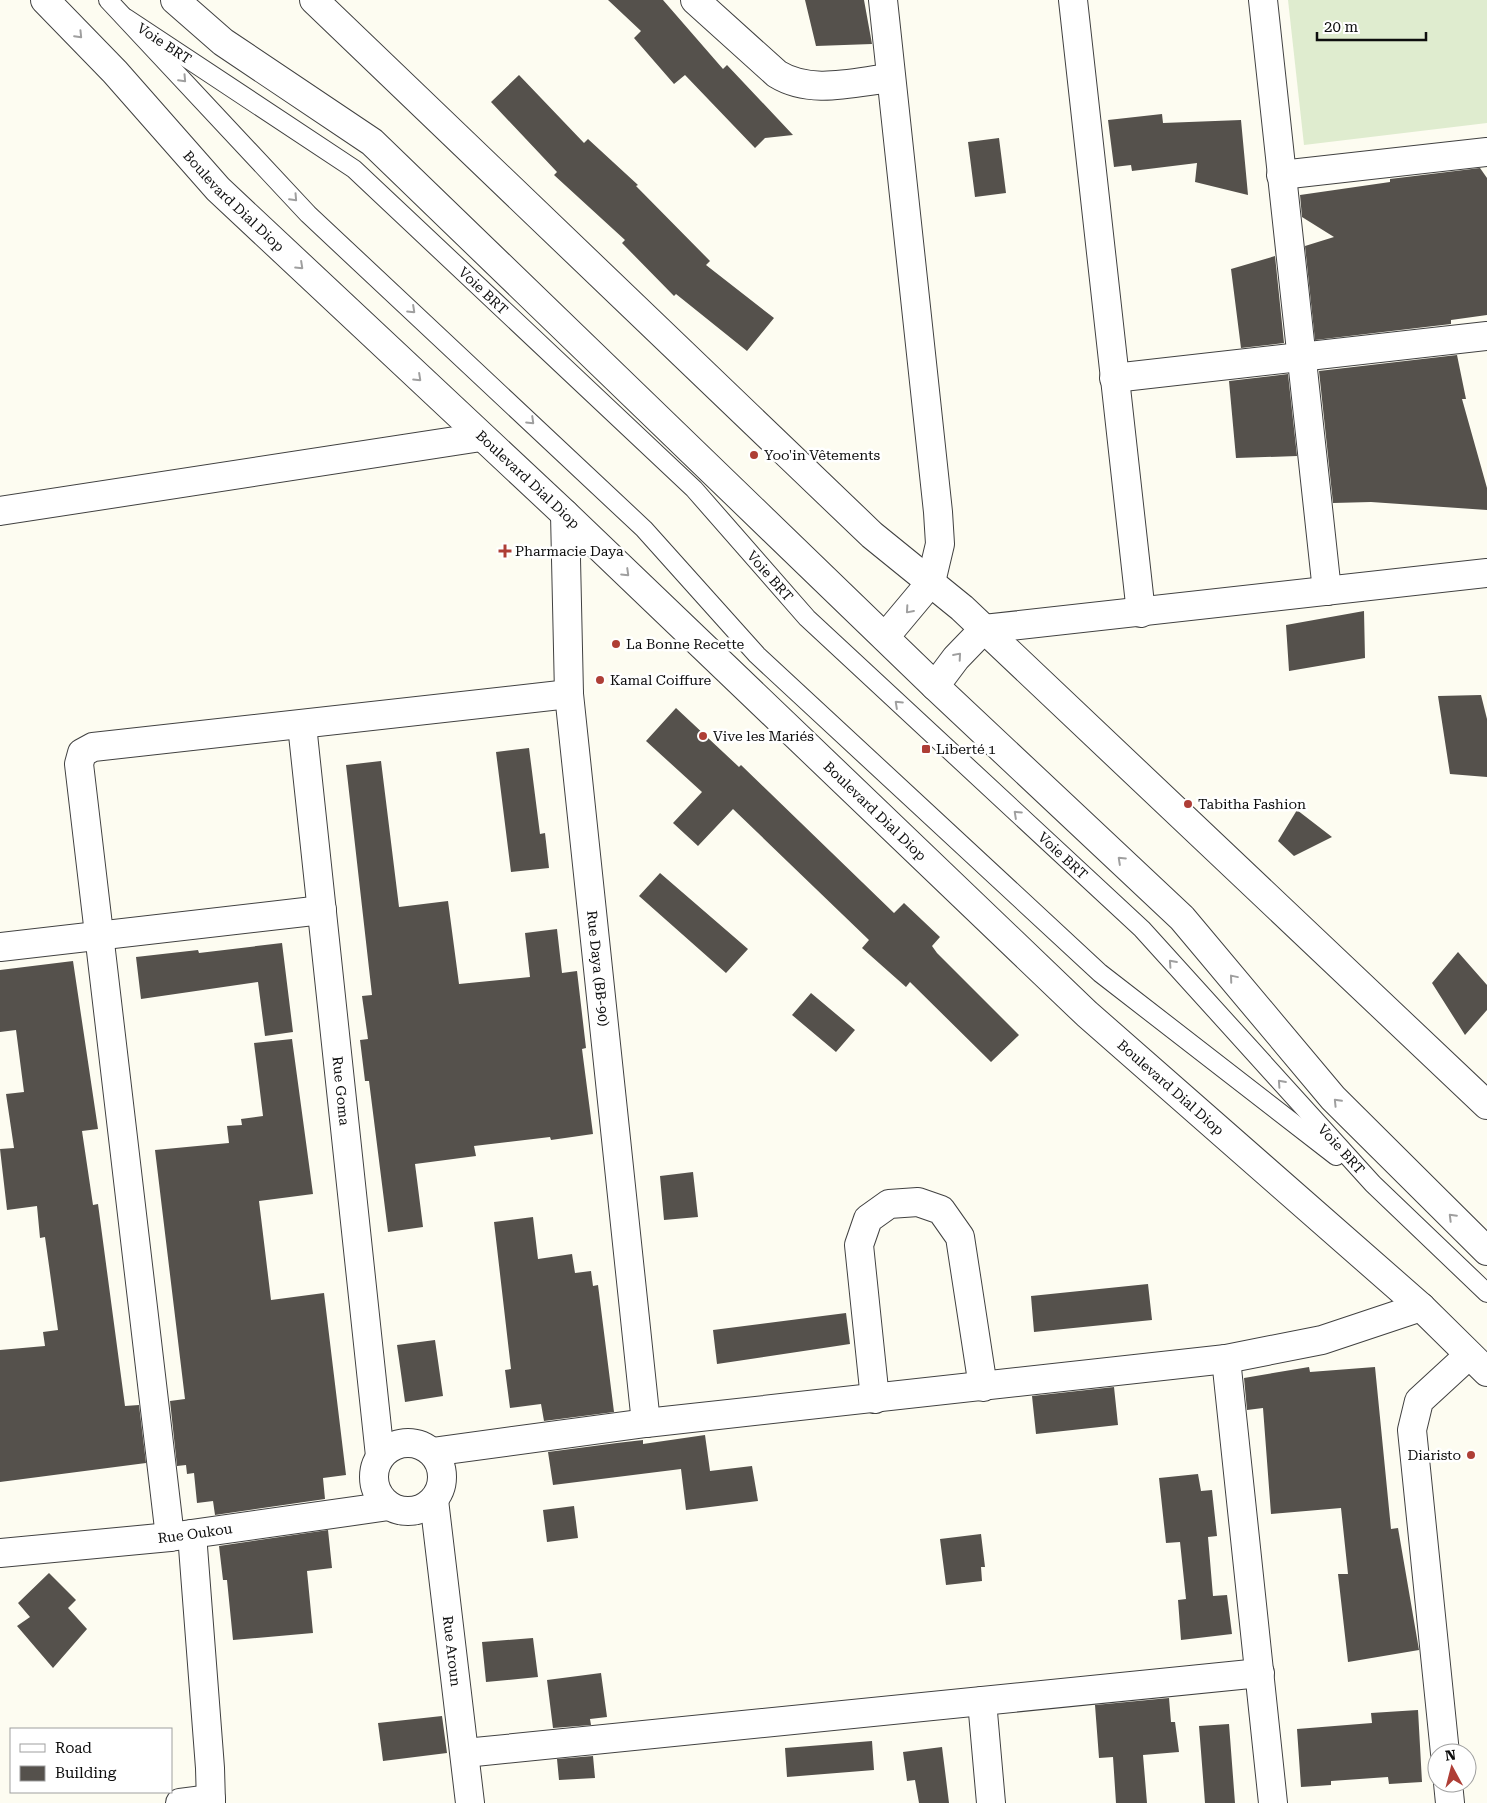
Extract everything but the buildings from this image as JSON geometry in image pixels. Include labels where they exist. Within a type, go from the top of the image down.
[{"type":"street","name":"Boulevard Dial Diop","points":[[45,0],[115,72],[218,189],[565,514],[1087,1014],[1421,1307],[1478,1363]]},
{"type":"street","points":[[175,0],[223,42],[372,142],[934,686],[1182,918],[1333,1098],[1487,1251]]},
{"type":"street","points":[[314,0],[872,535],[931,582],[984,629],[1487,1105]]},
{"type":"street","points":[[695,0],[777,74],[791,83],[817,86],[891,78]]},
{"type":"street","points":[[882,0],[940,544],[931,582],[885,637]]},
{"type":"street","points":[[1073,0],[1141,613]]},
{"type":"street","points":[[1262,0],[1326,591]]},
{"type":"street","points":[[1281,175],[1487,152]]},
{"type":"street","points":[[1114,378],[1487,336]]},
{"type":"street","points":[[0,511],[482,437]]},
{"type":"street","name":"Rue Daya (BB-90)","points":[[565,514],[569,694],[646,1423]]},
{"type":"street","points":[[934,686],[956,658],[984,629],[1487,573]]},
{"type":"street","points":[[180,1803],[211,1801],[181,1535],[98,935],[79,764],[82,753],[93,747],[569,694]]},
{"type":"street","name":"Rue Goma","points":[[302,724],[380,1456]]},
{"type":"street","points":[[0,947],[322,910]]},
{"type":"street","points":[[874,1399],[859,1245],[868,1219],[888,1204],[918,1202],[941,1210],[960,1237],[983,1387]]},
{"type":"street","points":[[432,1452],[646,1423],[1226,1359],[1322,1340],[1421,1307]]},
{"type":"street","points":[[1226,1359],[1273,1803]]},
{"type":"street","points":[[1444,1743],[1412,1430],[1419,1401],[1478,1363]]},
{"type":"street","points":[[406,1442],[420,1445],[432,1452],[440,1464],[442,1476],[441,1489],[434,1500],[417,1510],[398,1510],[389,1506],[381,1499],[375,1489],[375,1466],[380,1456],[392,1446],[406,1442]]},
{"type":"street","name":"Rue Aroun","points":[[434,1500],[470,1803]]},
{"type":"street","name":"Rue Oukou","points":[[0,1553],[181,1535],[389,1506]]},
{"type":"street","points":[[465,1753],[1260,1673]]},
{"type":"street","points":[[982,1701],[991,1803]]},
{"type":"lane","name":"Voie BRT","points":[[108,0],[308,214],[644,529],[756,655],[1100,973],[1373,1184]]},
{"type":"lane","name":"Voie BRT","points":[[126,18],[354,169],[694,490],[806,618],[1142,930],[1373,1184],[1487,1293]]},
{"type":"green space","points":[[1288,0],[1487,0],[1487,123],[1304,145]]},
{"type":"place","name":"Yoo'in Vêtements","points":[[754,455]]},
{"type":"place","name":"Pharmacie Daya","points":[[505,551]]},
{"type":"place","name":"La Bonne Recette","points":[[616,644]]},
{"type":"place","name":"Kamal Coiffure","points":[[600,680]]},
{"type":"place","name":"Vive les Mariés","points":[[703,736]]},
{"type":"place","name":"Liberté 1","points":[[926,749]]},
{"type":"place","name":"Tabitha Fashion","points":[[1188,804]]},
{"type":"place","name":"Diaristo","points":[[1471,1455]]}]
